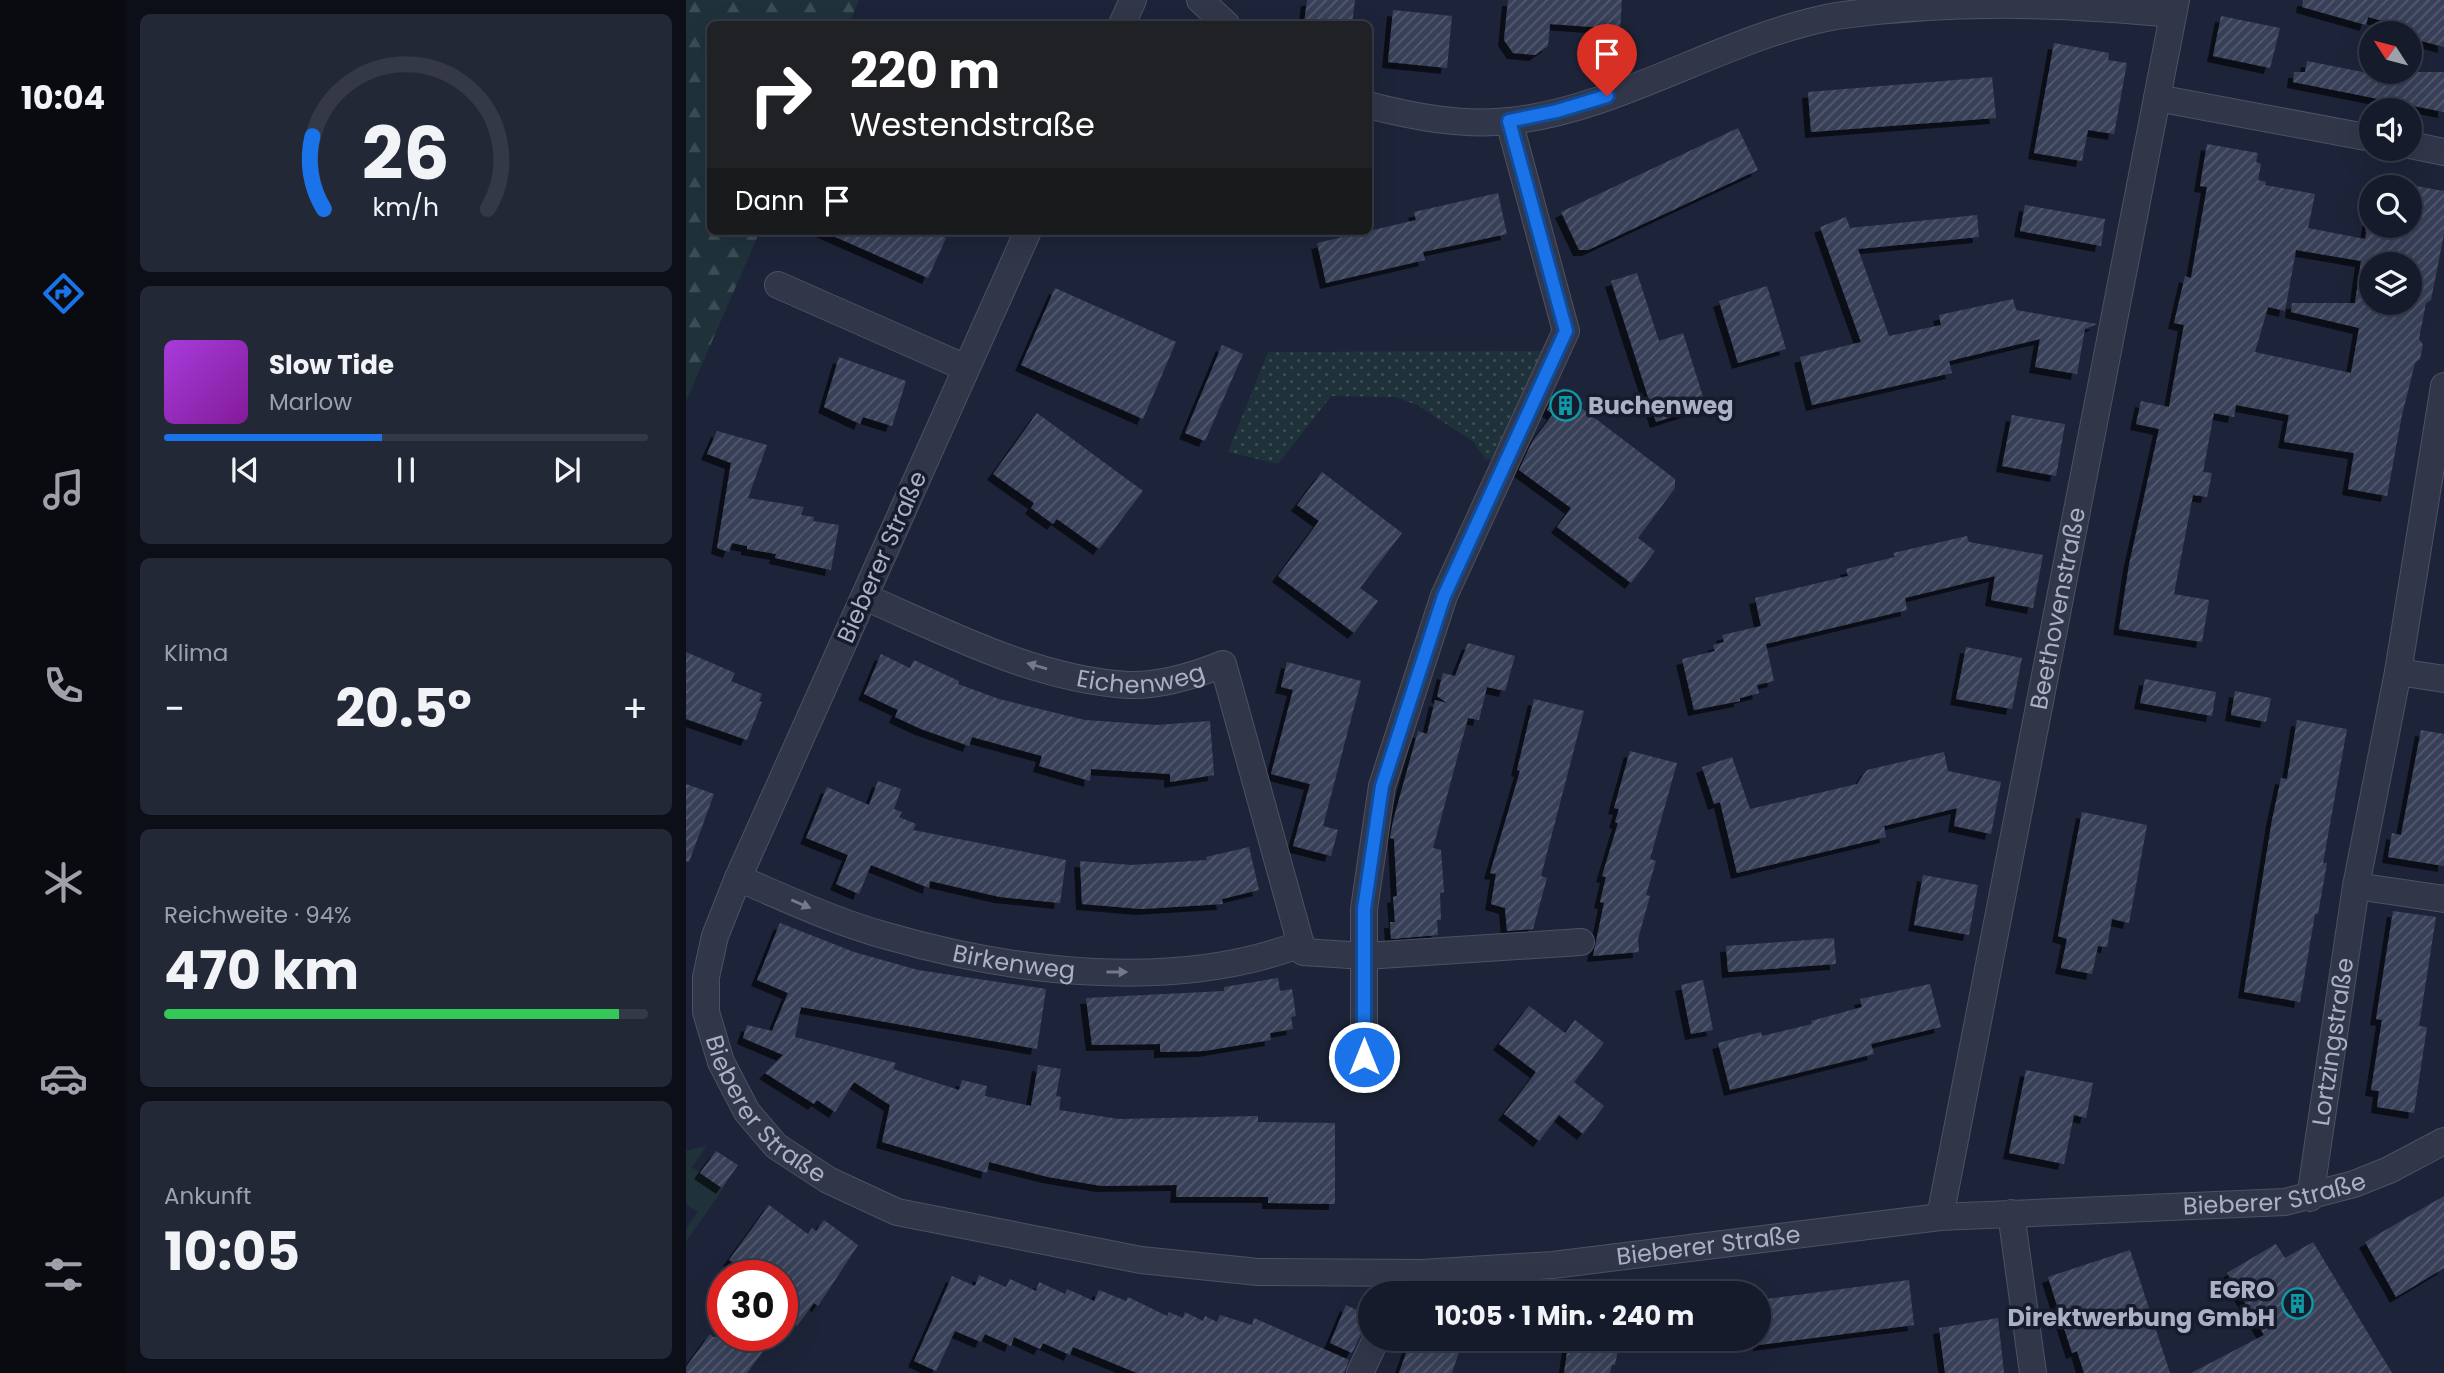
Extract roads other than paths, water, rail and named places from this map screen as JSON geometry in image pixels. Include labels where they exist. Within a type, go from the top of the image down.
[{"type":"street","points":[[1123,21],[1133,0]]},
{"type":"street","points":[[1200,0],[1223,21]]},
{"type":"street","points":[[1372,106],[1427,118],[1509,121],[1590,102],[1741,43],[1836,16],[1898,6],[2000,0],[2174,7]]},
{"type":"street","name":"Beethovenstraße","points":[[1940,1217],[2174,7]]},
{"type":"street","points":[[2157,97],[2359,136]]},
{"type":"street","points":[[1364,1057],[1366,880],[1382,786],[1397,734],[1454,573],[1566,331],[1509,121]]},
{"type":"street","points":[[2422,147],[2444,152]]},
{"type":"street","name":"Bieberer Straße","points":[[1026,235],[738,878],[715,936],[706,976],[706,1012],[712,1036],[732,1084],[761,1132],[776,1146],[828,1180],[897,1212],[1141,1260],[1376,1281]]},
{"type":"street","points":[[778,285],[966,368]]},
{"type":"street","name":"Lortzingstraße","points":[[2310,1198],[2356,886],[2398,671],[2444,386]]},
{"type":"street","name":"Eichenweg","points":[[865,597],[990,651],[1069,675],[1130,685],[1189,677],[1223,664],[1301,944]]},
{"type":"street","points":[[2398,671],[2444,679]]},
{"type":"street","name":"Birkenweg","points":[[738,878],[845,923],[888,937],[974,956],[1041,966],[1104,972],[1196,969],[1247,962],[1301,944]]},
{"type":"street","points":[[2356,886],[2444,899]]},
{"type":"street","points":[[1301,944],[1303,952],[1365,956],[1581,942]]},
{"type":"street","name":"Bieberer Straße","points":[[1419,1281],[1940,1217],[2248,1206],[2310,1198],[2389,1170],[2444,1141]]},
{"type":"street","points":[[2011,1213],[2033,1373]]},
{"type":"street","points":[[1360,1373],[1370,1351]]},
{"type":"place","name":"Buchenweg","points":[[1565,406]]},
{"type":"place","name":"EGRO Direktwerbung GmbH","points":[[2298,1304]]}]
